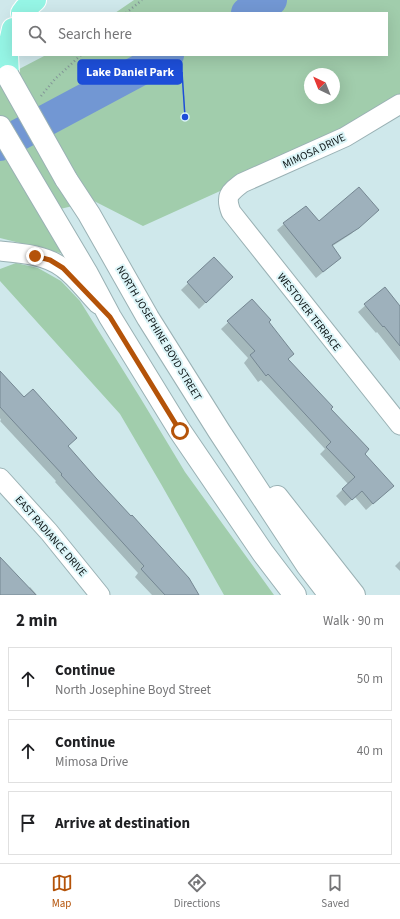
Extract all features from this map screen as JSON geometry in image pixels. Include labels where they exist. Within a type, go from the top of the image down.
[{"type":"main road","points":[[23,12],[35,0]]},
{"type":"main road","points":[[4,69],[12,34]]},
{"type":"main road","name":"NORTH JOSEPHINE BOYD STREET","points":[[4,69],[66,179],[89,214],[148,318],[219,431],[307,565],[330,595]]},
{"type":"main road","points":[[0,127],[86,272],[110,317],[202,463],[263,553],[295,595]]},
{"type":"main road","points":[[219,431],[283,503],[354,595]]},
{"type":"street","name":"MIMOSA DRIVE","points":[[228,196],[242,183],[345,137],[400,104]]},
{"type":"street","name":"WESTOVER TERRACE","points":[[228,196],[227,203],[231,212],[400,425]]},
{"type":"street","points":[[0,251],[35,256],[50,260],[63,268],[110,317]]},
{"type":"street","name":"EAST RADIANCE DRIVE","points":[[0,478],[49,532],[100,595]]},
{"type":"path","points":[[127,12],[142,0]]},
{"type":"path","points":[[41,96],[55,78],[80,56]]},
{"type":"green space","points":[[134,0],[400,0],[400,97],[341,136],[143,226],[94,201],[43,213],[64,254],[0,238],[0,79],[44,56],[388,56],[388,12],[116,12]]},
{"type":"green space","points":[[16,263],[38,268],[61,281],[80,301],[185,472],[274,595],[224,595],[120,414],[0,281],[0,269]]},
{"type":"building","points":[[359,187],[379,210],[359,228],[332,245],[341,258],[323,272],[283,223],[306,206],[319,221]]},
{"type":"building","points":[[214,257],[233,277],[206,303],[187,282]]},
{"type":"building","points":[[385,287],[400,306],[400,346],[364,304]]},
{"type":"building","points":[[252,299],[271,320],[269,322],[294,354],[288,359],[333,407],[331,409],[369,449],[365,454],[394,486],[373,504],[362,491],[352,500],[342,489],[355,477],[326,447],[331,442],[268,374],[266,376],[250,355],[255,351],[227,321]]},
{"type":"building","points":[[0,371],[24,397],[33,389],[77,438],[68,446],[189,578],[199,595],[165,595],[141,569],[144,566],[0,407]]},
{"type":"building","points":[[0,557],[36,595],[0,595]]},
{"type":"waterway","points":[[249,12],[271,0]]},
{"type":"waterway","points":[[0,145],[166,56]]},
{"type":"place","name":"Lake Daniel Park","points":[[185,117]]},
{"type":"route","points":[[35,256],[50,260],[63,268],[110,317],[180,431]]}]
